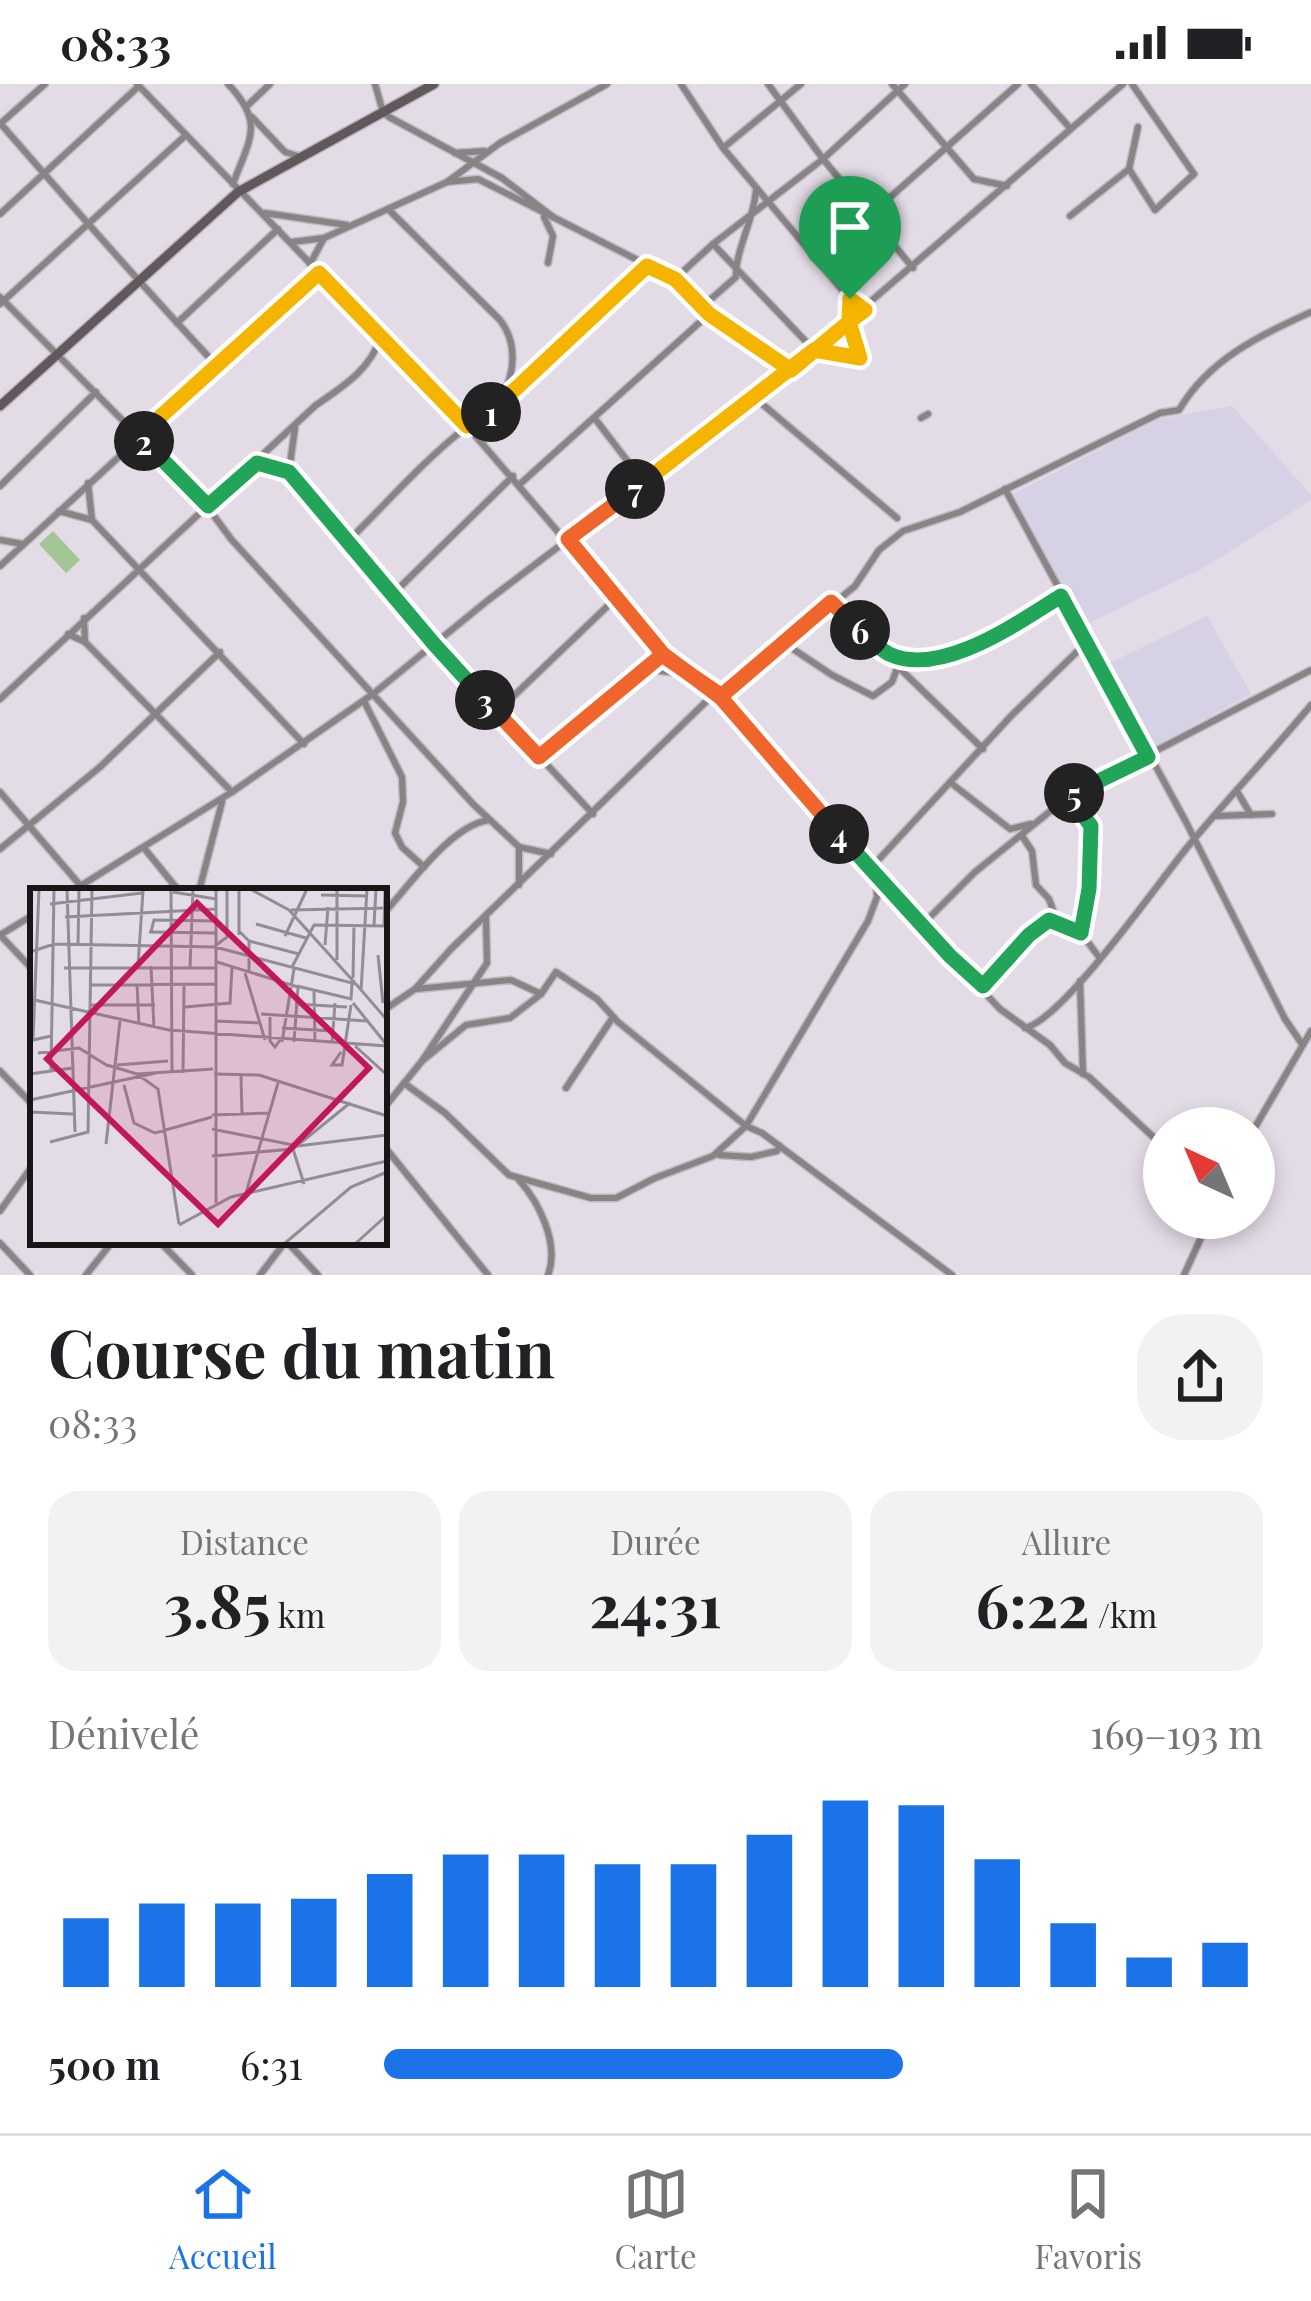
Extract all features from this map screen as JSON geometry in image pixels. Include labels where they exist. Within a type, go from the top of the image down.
[{"type":"main road","points":[[0,406],[236,188],[434,84]]},
{"type":"street","points":[[45,84],[0,123],[135,281],[219,368]]},
{"type":"street","points":[[228,84],[285,152],[304,155]]},
{"type":"street","points":[[248,105],[270,84]]},
{"type":"street","points":[[375,84],[383,112],[405,129],[502,178],[557,222]]},
{"type":"street","points":[[447,182],[488,151],[608,84]]},
{"type":"street","points":[[681,84],[723,148],[813,257],[865,310]]},
{"type":"street","points":[[768,84],[778,103],[913,268]]},
{"type":"street","points":[[723,148],[801,84]]},
{"type":"street","points":[[813,257],[870,215],[1018,84]]},
{"type":"street","points":[[1031,84],[1070,128]]},
{"type":"street","points":[[76,888],[223,798],[373,694],[791,370],[1127,84],[1194,174],[1155,210],[1129,170]]},
{"type":"street","points":[[0,214],[138,85],[467,426],[663,655],[718,694]]},
{"type":"street","points":[[675,279],[823,159],[898,86],[974,179],[1006,186]]},
{"type":"street","points":[[236,188],[252,116]]},
{"type":"street","points":[[1070,216],[1129,170],[1138,128]]},
{"type":"street","points":[[186,135],[1,301],[58,352],[208,506],[231,538],[473,804],[519,847],[551,854]]},
{"type":"street","points":[[451,153],[488,151]]},
{"type":"street","points":[[292,242],[324,238],[447,182],[478,179],[675,279],[706,310],[791,370]]},
{"type":"street","points":[[520,484],[595,419],[736,278],[754,216],[756,188]]},
{"type":"street","points":[[863,206],[882,202]]},
{"type":"street","points":[[388,208],[512,336],[513,354],[501,399]]},
{"type":"street","points":[[262,213],[351,226]]},
{"type":"street","points":[[541,214],[554,236],[548,263]]},
{"type":"street","points":[[177,323],[278,229]]},
{"type":"street","points":[[310,264],[324,238]]},
{"type":"street","points":[[713,244],[814,350],[860,358],[849,322],[850,299]]},
{"type":"street","points":[[347,542],[467,426],[491,412],[538,371],[647,266]]},
{"type":"street","points":[[2,564],[319,273]]},
{"type":"street","points":[[387,1008],[415,989],[718,694],[855,586],[879,550],[903,531],[960,512],[1160,413],[1179,410],[1196,382],[1220,361],[1311,312]]},
{"type":"street","points":[[0,699],[373,358],[381,336]]},
{"type":"street","points":[[0,486],[96,392]]},
{"type":"street","points":[[754,398],[896,518]]},
{"type":"street","points":[[591,523],[626,484],[629,463],[595,419]]},
{"type":"street","points":[[289,472],[296,424]]},
{"type":"street","points":[[257,463],[289,472],[434,644],[593,814]]},
{"type":"street","points":[[392,596],[513,476]]},
{"type":"street","points":[[88,483],[92,520]]},
{"type":"street","points":[[1005,489],[1302,1044]]},
{"type":"street","points":[[58,511],[92,520],[304,744]]},
{"type":"street","points":[[2,564],[0,544],[23,544]]},
{"type":"street","points":[[128,557],[128,580]]},
{"type":"street","points":[[885,652],[916,661],[940,659],[1061,596]]},
{"type":"street","points":[[497,712],[616,597]]},
{"type":"street","points":[[831,602],[983,749]]},
{"type":"street","points":[[84,618],[85,642]]},
{"type":"street","points":[[68,634],[85,642],[232,792]]},
{"type":"street","points":[[873,872],[1042,684],[1087,642]]},
{"type":"street","points":[[784,643],[832,676],[873,696],[892,682],[898,664]]},
{"type":"street","points":[[0,849],[88,777],[220,652]]},
{"type":"street","points":[[539,757],[663,655]]},
{"type":"street","points":[[663,655],[718,694],[976,984],[1143,1128]]},
{"type":"street","points":[[644,669],[686,674]]},
{"type":"street","points":[[921,926],[976,872],[1069,796],[1311,670]]},
{"type":"street","points":[[364,700],[402,777],[403,802],[395,833],[402,847],[424,867]]},
{"type":"street","points":[[1024,1029],[1044,1020],[1080,980],[1311,705]]},
{"type":"street","points":[[951,783],[1010,829],[1034,822]]},
{"type":"street","points":[[0,792],[73,888]]},
{"type":"street","points":[[1237,792],[1251,815]]},
{"type":"street","points":[[1069,796],[1091,826],[1089,889],[1081,933]]},
{"type":"street","points":[[200,888],[223,798]]},
{"type":"street","points":[[472,823],[473,804]]},
{"type":"street","points":[[1215,816],[1272,814]]},
{"type":"street","points":[[387,910],[424,867],[472,823],[489,820]]},
{"type":"street","points":[[976,984],[983,986],[1049,920],[1051,905],[1036,884],[1032,851],[1022,836]]},
{"type":"street","points":[[519,847],[519,886]]},
{"type":"street","points":[[144,848],[177,888]]},
{"type":"street","points":[[404,1083],[445,1113],[500,1169],[516,1178],[604,1201],[716,1154],[746,1126],[868,921],[877,897],[873,872]]},
{"type":"street","points":[[30,917],[0,935],[30,967]]},
{"type":"street","points":[[387,1104],[487,963],[486,918]]},
{"type":"street","points":[[1049,920],[1081,933],[1099,957]]},
{"type":"street","points":[[422,1061],[466,1025],[510,1018],[541,994],[556,972],[597,999],[746,1126],[780,1146],[952,1275]]},
{"type":"street","points":[[415,989],[511,980],[541,994]]},
{"type":"street","points":[[1080,980],[1084,1074]]},
{"type":"street","points":[[566,1088],[613,1017]]},
{"type":"street","points":[[1266,1107],[1311,1031]]},
{"type":"street","points":[[0,1071],[30,1102]]},
{"type":"street","points":[[716,1154],[751,1157],[777,1151],[780,1146]]},
{"type":"street","points":[[387,1150],[488,1275]]},
{"type":"street","points":[[0,1211],[30,1169]]},
{"type":"street","points":[[516,1178],[543,1214],[552,1256],[548,1275]]},
{"type":"street","points":[[1184,1275],[1200,1239]]},
{"type":"street","points":[[0,1243],[30,1275]]},
{"type":"street","points":[[86,1275],[110,1245]]},
{"type":"street","points":[[163,1245],[192,1275]]},
{"type":"street","points":[[260,1275],[284,1245]]},
{"type":"street","points":[[289,1245],[318,1275]]},
{"type":"street","points":[[23,1268],[42,1275]]},
{"type":"shaded area","points":[[1232,406],[1311,500],[1205,567],[1083,626],[1011,495],[1158,419]]},
{"type":"shaded area","points":[[1207,616],[1251,694],[1147,751],[1103,666]]},
{"type":"green space","points":[[53,531],[80,560],[66,573],[39,544]]},
{"type":"route","points":[[850,299],[849,322],[814,350],[791,370],[709,314],[675,279],[647,266],[538,371],[480,421],[467,426],[319,273],[139,436],[208,506],[257,463],[289,472],[434,644],[539,757],[662,655],[716,692],[902,905],[983,986],[1049,920],[1081,933],[1089,889],[1091,826],[1069,796],[1148,757],[1061,596],[984,639],[928,661],[885,652],[831,602],[827,607],[720,697],[716,692],[663,654],[568,539],[791,370],[814,350],[860,358],[849,322],[865,310],[850,299]]}]
